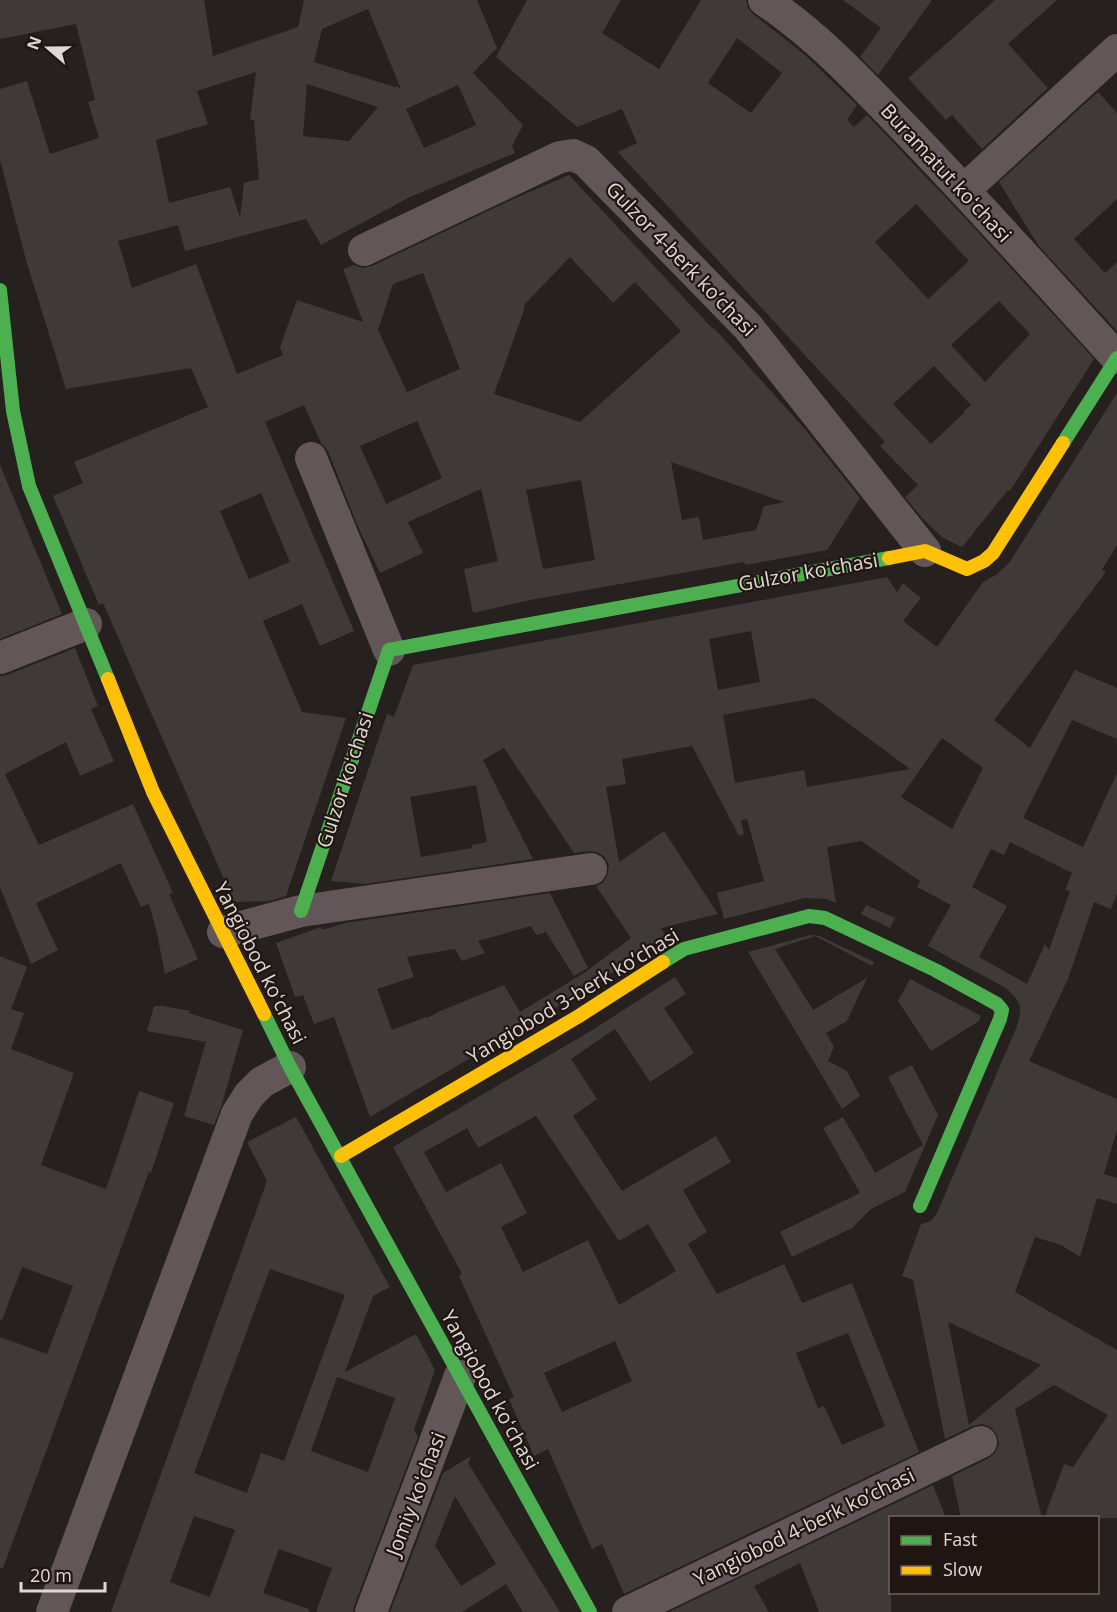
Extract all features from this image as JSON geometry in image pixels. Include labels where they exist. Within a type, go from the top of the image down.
[{"type":"street","name":"Buramatut koʻchasi","points":[[764,0],[788,16],[836,58],[964,190],[1117,358]]},
{"type":"street","points":[[964,190],[1117,50]]},
{"type":"street","name":"Gulzor 4-berk koʼchasi","points":[[364,250],[560,157],[573,156],[586,161],[748,327],[925,551]]},
{"type":"street","name":"Yangiobod koʻchasi","points":[[0,290],[13,411],[29,486],[153,792],[291,1067],[590,1612]]},
{"type":"street","points":[[925,551],[967,569],[984,561],[993,553],[1117,358]]},
{"type":"street","points":[[310,458],[389,650]]},
{"type":"street","name":"Gulzor koʻchasi","points":[[302,911],[389,650],[925,551]]},
{"type":"street","points":[[0,658],[86,624]]},
{"type":"street","points":[[223,932],[302,911],[591,869]]},
{"type":"street","name":"Yangiobod 3-berk koʼchasi","points":[[341,1156],[579,1016],[684,949],[809,916],[825,918],[935,970],[997,1004],[1002,1010],[920,1206]]},
{"type":"street","points":[[52,1612],[237,1114],[249,1095],[262,1082],[291,1067]]},
{"type":"street","name":"Jomiy koʻchasi","points":[[371,1612],[460,1376]]},
{"type":"street","name":"Yangiobod 4-berk koʼchasi","points":[[628,1612],[981,1442]]},
{"type":"building","points":[[0,0],[204,0],[213,56],[298,27],[304,0],[477,0],[497,48],[473,73],[523,125],[512,146],[515,153],[410,197],[321,245],[306,219],[185,251],[178,225],[118,241],[132,288],[196,264],[237,374],[283,355],[280,347],[297,300],[363,322],[343,269],[354,265],[362,268],[372,266],[569,175],[714,328],[804,428],[860,498],[827,550],[745,565],[744,562],[530,600],[473,613],[464,569],[498,561],[481,489],[408,522],[423,553],[380,573],[356,522],[328,451],[321,443],[304,405],[265,422],[354,631],[320,646],[302,604],[263,621],[302,712],[346,718],[286,896],[269,901],[234,902],[103,603],[99,605],[53,496],[83,483],[74,462],[208,407],[191,368],[66,389],[26,260],[0,160],[0,89],[27,81],[50,154],[99,138],[88,102],[95,100],[76,24],[0,39]],"holes":[[[368,9],[401,89],[314,62],[322,29]],[[256,72],[250,120],[254,120],[259,179],[244,183],[240,218],[230,187],[169,203],[156,140],[208,124],[197,91]],[[307,84],[378,107],[349,141],[303,136]],[[458,85],[476,125],[424,148],[406,109]],[[570,257],[613,303],[635,282],[681,331],[580,422],[494,394],[525,304]],[[423,273],[460,369],[407,392],[378,330],[393,284]],[[417,421],[442,478],[386,504],[360,446]],[[671,462],[785,502],[764,506],[756,530],[703,540],[699,517],[682,520]],[[581,480],[595,560],[543,569],[526,490]],[[261,493],[290,562],[249,579],[220,511]]]},
{"type":"building","points":[[527,0],[621,0],[602,33],[659,69],[701,0],[746,0],[753,14],[804,54],[857,105],[847,120],[854,127],[867,115],[966,219],[1094,359],[1010,491],[1008,490],[962,547],[943,538],[922,518],[905,497],[918,485],[880,446],[885,442],[618,152],[637,143],[622,109],[577,127],[496,57]],"holes":[[[737,38],[782,73],[751,113],[708,83]],[[916,204],[969,261],[928,299],[875,242]],[[999,301],[1030,334],[985,382],[951,345]],[[934,366],[971,405],[931,444],[893,404]]]},
{"type":"building","points":[[843,0],[932,0],[878,75],[860,57],[881,28]]},
{"type":"building","points":[[995,0],[1057,0],[1008,44],[1048,88],[982,149],[952,115],[946,120],[908,78]]},
{"type":"building","points":[[1098,92],[1117,113],[1117,199],[1074,239],[1105,273],[1117,262],[1117,331],[1038,245],[999,182]]},
{"type":"building","points":[[1117,393],[1117,545],[1102,570],[1106,572],[994,720],[1030,748],[1075,670],[1117,688],[1117,739],[1072,720],[1023,818],[1083,847],[1117,773],[1117,893],[1111,909],[1094,902],[1068,979],[1029,1061],[1117,1099],[1117,1130],[1104,1174],[1117,1178],[1117,1204],[1097,1198],[1080,1257],[1061,1245],[1035,1237],[1015,1292],[1117,1350],[1117,1518],[1045,1516],[1064,1464],[1073,1467],[1108,1415],[1054,1385],[1015,1409],[1042,1516],[961,1516],[952,1476],[995,1453],[999,1444],[997,1435],[991,1427],[982,1424],[945,1439],[913,1280],[902,1276],[921,1224],[931,1221],[937,1213],[1017,1026],[1020,1006],[1006,988],[928,946],[951,905],[917,887],[920,881],[861,841],[827,847],[836,903],[827,899],[805,898],[724,919],[717,893],[764,881],[747,819],[741,820],[744,834],[739,836],[692,746],[622,759],[626,784],[606,787],[619,862],[664,831],[718,914],[661,928],[667,938],[569,1000],[370,1117],[334,1017],[314,1024],[303,995],[295,997],[276,943],[321,927],[322,930],[345,923],[550,893],[588,968],[574,976],[546,932],[536,935],[531,926],[478,941],[485,953],[462,961],[455,949],[407,957],[414,977],[377,989],[392,1030],[427,1018],[504,985],[520,1012],[584,973],[631,938],[596,886],[603,883],[607,876],[609,866],[605,857],[597,852],[574,853],[504,748],[483,760],[533,859],[365,884],[331,881],[387,714],[394,717],[413,665],[887,577],[897,592],[903,583],[921,598],[903,621],[937,647],[983,582],[996,575],[1009,563]],"holes":[[[751,631],[760,682],[718,690],[709,639]],[[814,698],[910,769],[807,787],[804,770],[735,783],[723,715]],[[942,738],[983,768],[952,829],[901,797]],[[476,785],[487,842],[472,845],[472,848],[421,857],[410,797]],[[1010,842],[1072,873],[1065,890],[1070,891],[1049,950],[1045,944],[1027,984],[979,957],[1007,906],[972,887],[991,849],[1004,855]],[[948,1322],[1041,1365],[969,1425]]]},
{"type":"building","points":[[0,465],[62,614],[0,639]]},
{"type":"building","points":[[75,648],[98,706],[91,709],[114,761],[80,776],[66,742],[5,774],[39,845],[133,804],[173,893],[169,894],[198,959],[165,974],[149,904],[141,907],[121,863],[36,903],[58,950],[31,964],[0,887],[0,676]]},
{"type":"building","points":[[866,905],[895,918],[890,928],[861,914]]},
{"type":"building","points":[[810,935],[820,936],[844,950],[845,948],[874,962],[872,966],[815,936],[775,949],[813,1010],[867,978],[847,1021],[826,1033],[834,1047],[828,1061],[847,1071],[860,1096],[842,1109],[748,952]]},
{"type":"building","points":[[0,956],[27,967],[11,1009],[24,1013],[11,1049],[74,1073],[41,1165],[106,1189],[139,1091],[174,1103],[151,1173],[149,1172],[3,1568],[0,1568],[0,1337],[47,1354],[73,1286],[22,1267],[2,1320],[0,1319]]},
{"type":"building","points":[[675,977],[686,994],[664,1008],[694,1053],[650,1082],[615,1029],[571,1059],[597,1099],[573,1116],[622,1191],[716,1136],[731,1162],[683,1190],[707,1232],[688,1244],[717,1294],[784,1264],[802,1303],[852,1283],[919,1452],[624,1594],[602,1544],[592,1549],[548,1449],[534,1456],[509,1399],[514,1397],[459,1276],[462,1274],[393,1147],[589,1032]],"holes":[[[536,1116],[619,1241],[648,1224],[676,1271],[619,1305],[588,1240],[523,1272],[501,1227],[527,1213],[501,1163],[446,1192],[424,1152],[467,1128],[478,1148]],[[848,1333],[885,1426],[842,1445],[824,1406],[818,1408],[796,1353]],[[615,1341],[632,1381],[562,1412],[544,1373]]]},
{"type":"building","points":[[910,979],[981,1016],[979,1021],[931,1051],[898,1001]]},
{"type":"building","points":[[154,1006],[190,1011],[189,1013],[243,1030],[214,1125],[184,1116],[206,1042],[147,1031]]},
{"type":"building","points":[[912,1065],[938,1115],[905,1192],[871,1209],[852,1228],[792,1257],[780,1232],[860,1193],[823,1128],[843,1117],[875,1173],[923,1145],[888,1077]]},
{"type":"building","points":[[296,1117],[390,1287],[373,1296],[345,1372],[416,1334],[435,1370],[414,1430],[418,1437],[353,1612],[316,1612],[332,1568],[279,1549],[263,1593],[309,1609],[309,1612],[111,1612],[267,1181],[247,1142]],"holes":[[[270,1269],[345,1295],[284,1461],[261,1453],[247,1493],[194,1473]],[[337,1377],[395,1398],[368,1472],[311,1451]],[[194,1516],[235,1530],[210,1597],[170,1582]]]},
{"type":"building","points":[[471,1456],[468,1463],[560,1612],[523,1612],[506,1584],[462,1612],[390,1612],[443,1473]],"holes":[[[455,1496],[496,1564],[461,1586],[435,1546]]]},
{"type":"building","points":[[933,1485],[945,1516],[889,1516],[891,1612],[819,1612],[800,1563],[754,1586],[769,1612],[669,1612]]},
{"type":"traffic: fast","points":[[0,290],[13,411],[29,486],[108,679]]},
{"type":"traffic: fast","points":[[1063,443],[1117,358]]},
{"type":"traffic: fast","points":[[301,911],[389,650],[889,558]]},
{"type":"traffic: fast","points":[[663,962],[684,949],[809,916],[825,918],[935,970],[997,1004],[1002,1010],[1000,1019],[920,1206]]},
{"type":"traffic: fast","points":[[264,1014],[290,1067],[590,1612]]},
{"type":"traffic: slow","points":[[889,558],[925,551],[967,569],[984,561],[993,553],[1063,443]]},
{"type":"traffic: slow","points":[[108,679],[153,792],[264,1014]]},
{"type":"traffic: slow","points":[[341,1156],[579,1016],[663,962]]}]
